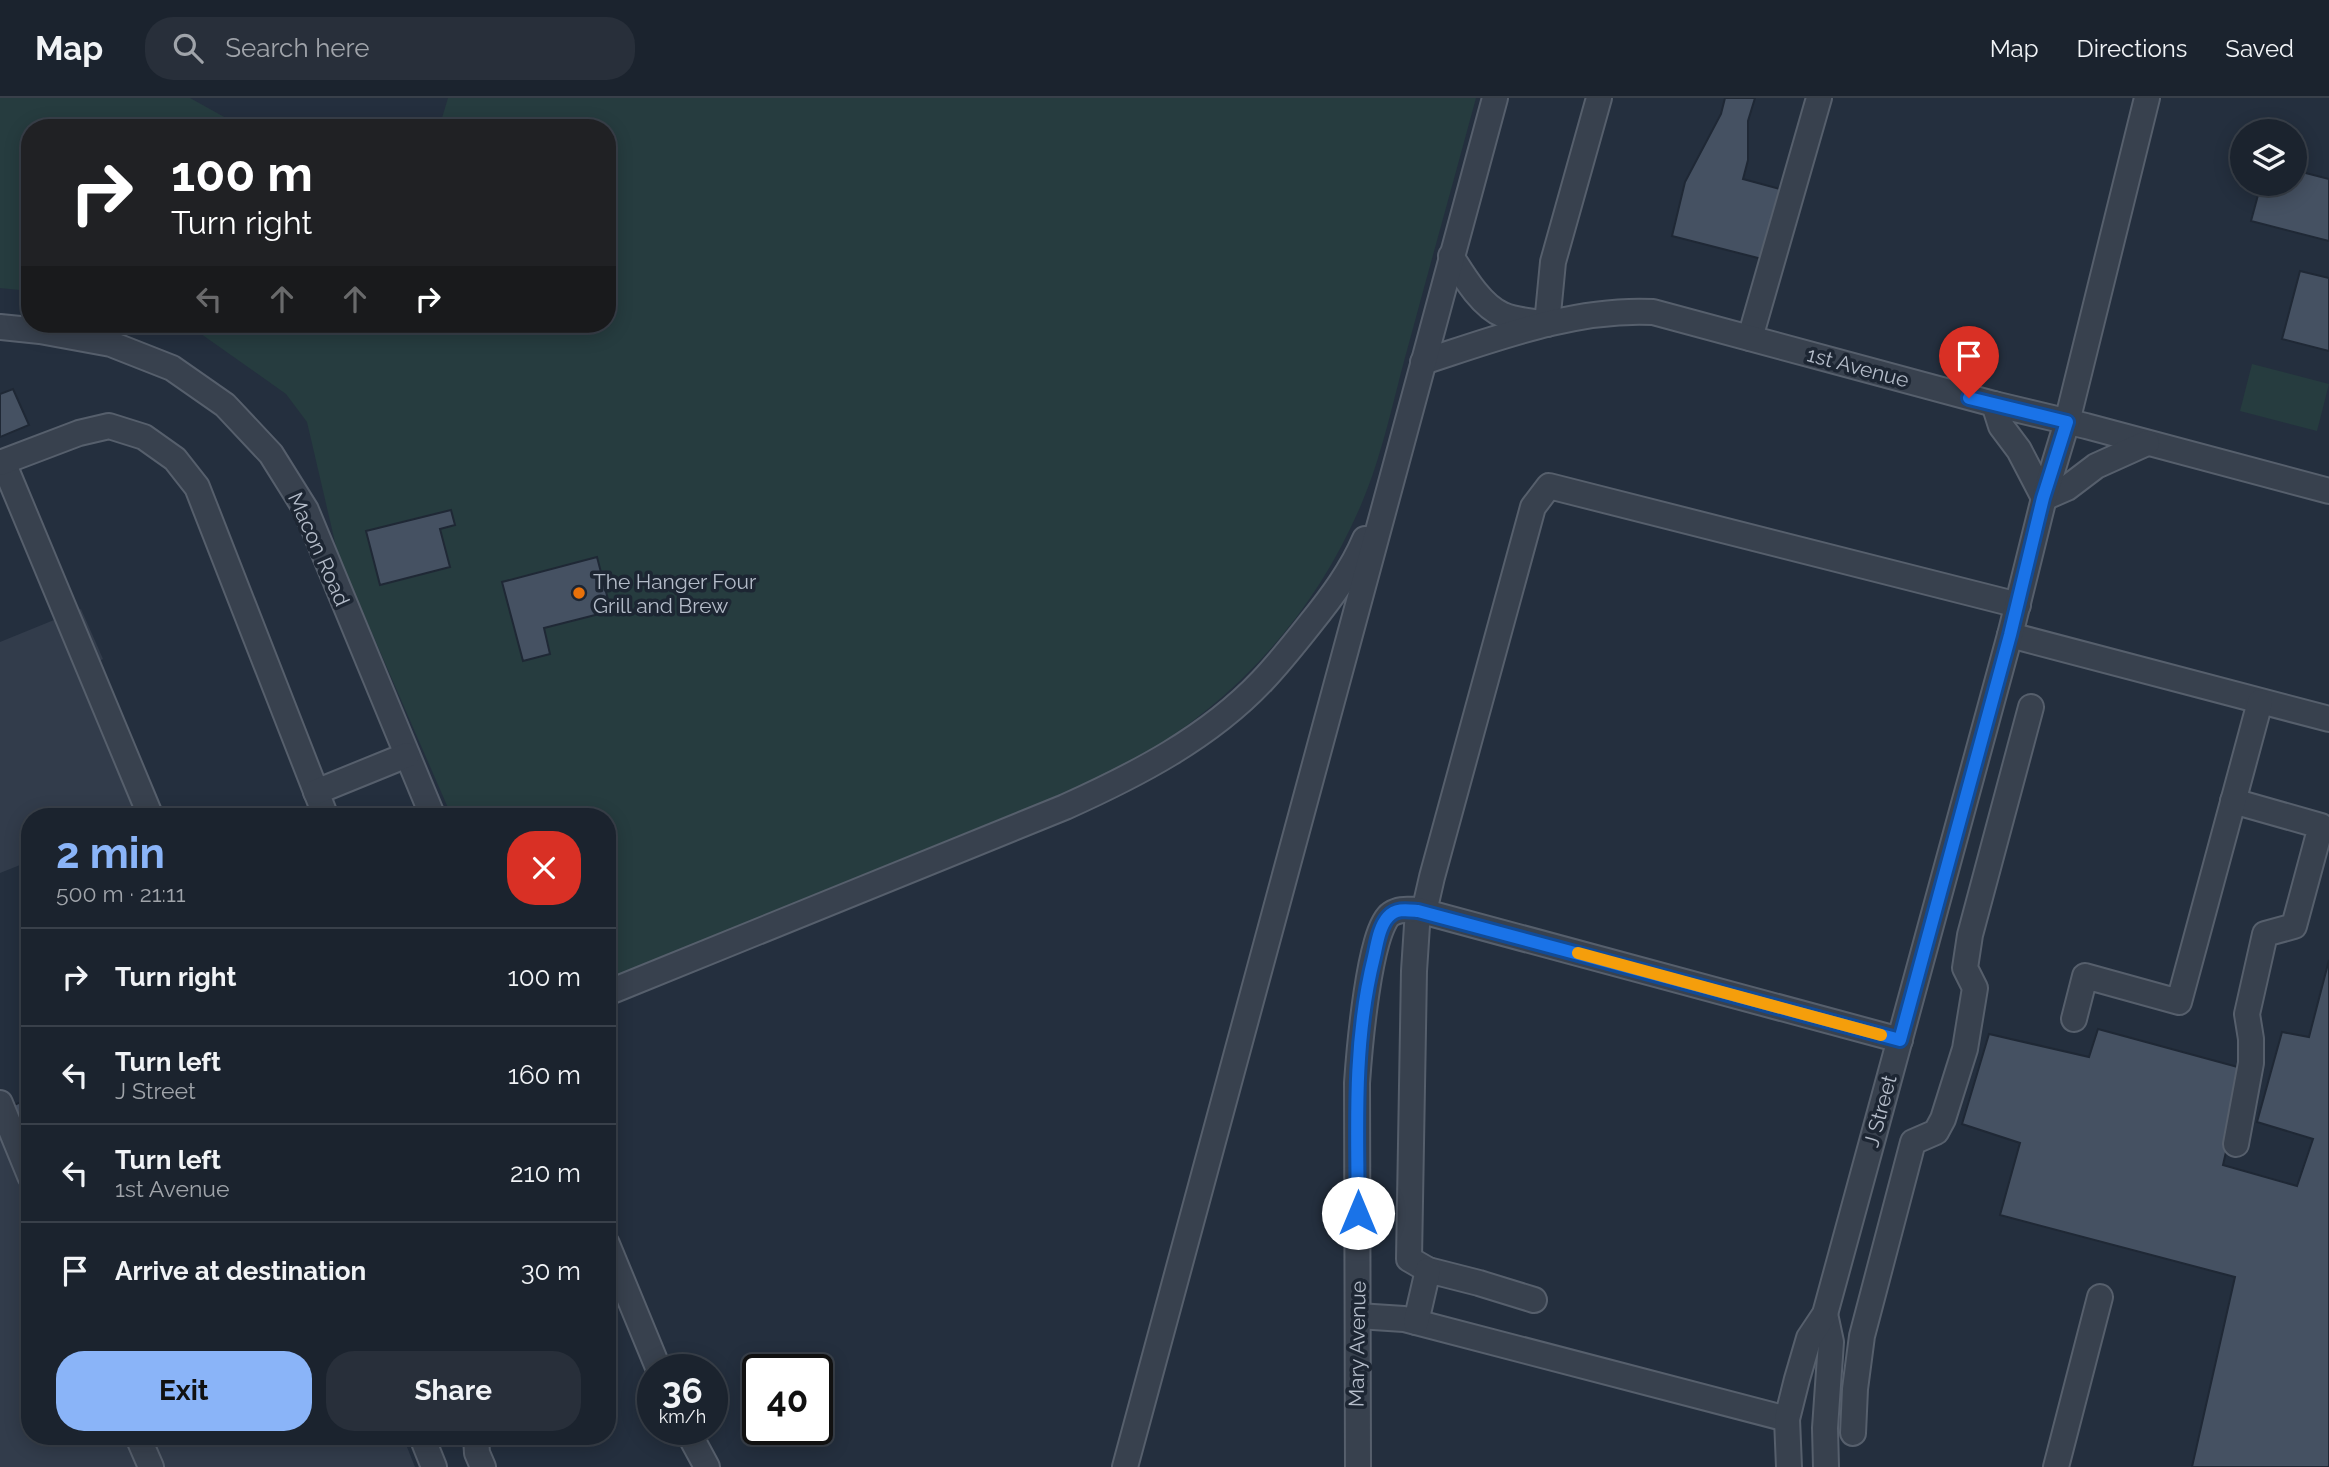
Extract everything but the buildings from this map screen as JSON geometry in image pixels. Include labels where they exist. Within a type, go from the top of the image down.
[{"type":"street","points":[[1125,1467],[1494,98]]},
{"type":"street","points":[[1547,324],[1553,262],[1599,98]]},
{"type":"street","points":[[1749,338],[1819,98]]},
{"type":"street","name":"J Street","points":[[1788,1467],[1787,1419],[1809,1338],[1825,1314],[1900,1040],[2018,605],[2043,498],[2067,422],[2147,98]]},
{"type":"street","name":"1st Avenue","points":[[1451,256],[1469,285],[1493,309],[1503,315],[1547,324]]},
{"type":"street","name":"1st Avenue","points":[[1423,362],[1547,324],[1623,310],[1653,312],[2329,491]]},
{"type":"street","name":"Macon Road","points":[[0,327],[21,329]]},
{"type":"street","name":"Macon Road","points":[[51,333],[111,344],[172,368],[225,405],[271,454],[306,510],[429,808]]},
{"type":"street","points":[[1994,404],[2001,426],[2020,450],[2043,498],[2067,488],[2096,466],[2147,443]]},
{"type":"street","points":[[147,808],[1,462],[79,433],[109,426],[144,437],[175,459],[197,487],[322,808]]},
{"type":"street","points":[[616,989],[1065,807],[1127,779],[1177,749],[1219,719],[1261,682],[1323,607],[1360,550],[1395,466]]},
{"type":"street","points":[[1416,1322],[1418,1265],[1414,971],[1421,911],[1533,507],[1549,486],[2018,605]]},
{"type":"street","points":[[2010,635],[2329,719]]},
{"type":"street","points":[[2074,1018],[2085,976],[2179,1002],[2260,702]]},
{"type":"street","points":[[1853,1433],[1862,1336],[1913,1142],[1936,1132],[1943,1119],[1965,1049],[1975,988],[1965,968],[1970,935],[2031,707]]},
{"type":"street","points":[[316,792],[407,755]]},
{"type":"street","points":[[2233,801],[2321,826],[2294,926],[2265,934],[2247,1014],[2251,1063],[2236,1144]]},
{"type":"street","name":"Mary Avenue","points":[[1358,1467],[1357,1083],[1360,1034],[1370,972],[1382,926],[1389,915],[1402,909],[1421,911]]},
{"type":"street","points":[[1421,911],[1900,1040]]},
{"type":"street","points":[[0,1103],[21,1154]]},
{"type":"street","points":[[1418,1265],[1534,1300]]},
{"type":"street","points":[[616,1266],[652,1354]]},
{"type":"street","points":[[2056,1467],[2100,1297]]},
{"type":"street","name":"J Street","points":[[1825,1314],[1831,1342],[1825,1428],[1826,1467]]},
{"type":"street","points":[[1358,1317],[1416,1322],[1787,1419]]},
{"type":"street","name":"Mary Avenue","points":[[1345,1467],[1356,1429]]},
{"type":"street","points":[[141,1445],[151,1467]]},
{"type":"street","points":[[425,1445],[434,1467]]},
{"type":"street","points":[[477,1445],[477,1453],[483,1467]]},
{"type":"street","points":[[695,1445],[707,1467]]},
{"type":"shaded area","points":[[81,609],[103,659],[90,665],[145,808],[21,808],[21,865],[0,873],[0,642]]},
{"type":"shaded area","points":[[0,1089],[21,1139],[21,1445],[406,1445],[415,1467],[0,1467]]},
{"type":"green space","points":[[0,98],[190,98],[228,119],[21,119],[21,290],[0,288]]},
{"type":"green space","points":[[448,98],[1476,98],[1369,486],[1342,546],[1319,584],[1294,620],[1236,685],[1167,739],[1104,775],[616,975],[616,808],[448,808],[338,555],[307,422],[286,394],[200,333],[616,333],[616,119],[442,119]]},
{"type":"green space","points":[[2252,364],[2329,384],[2317,431],[2240,411]]},
{"type":"slow traffic","points":[[1578,953],[1881,1035]]},
{"type":"place","name":"The Hanger Four Grill and Brew","points":[[579,593]]},
{"type":"route","points":[[1358,1213],[1357,1083],[1360,1034],[1370,972],[1382,926],[1389,915],[1402,909],[1418,911],[1900,1040],[2018,605],[2043,498],[2067,422],[1969,398]]}]
